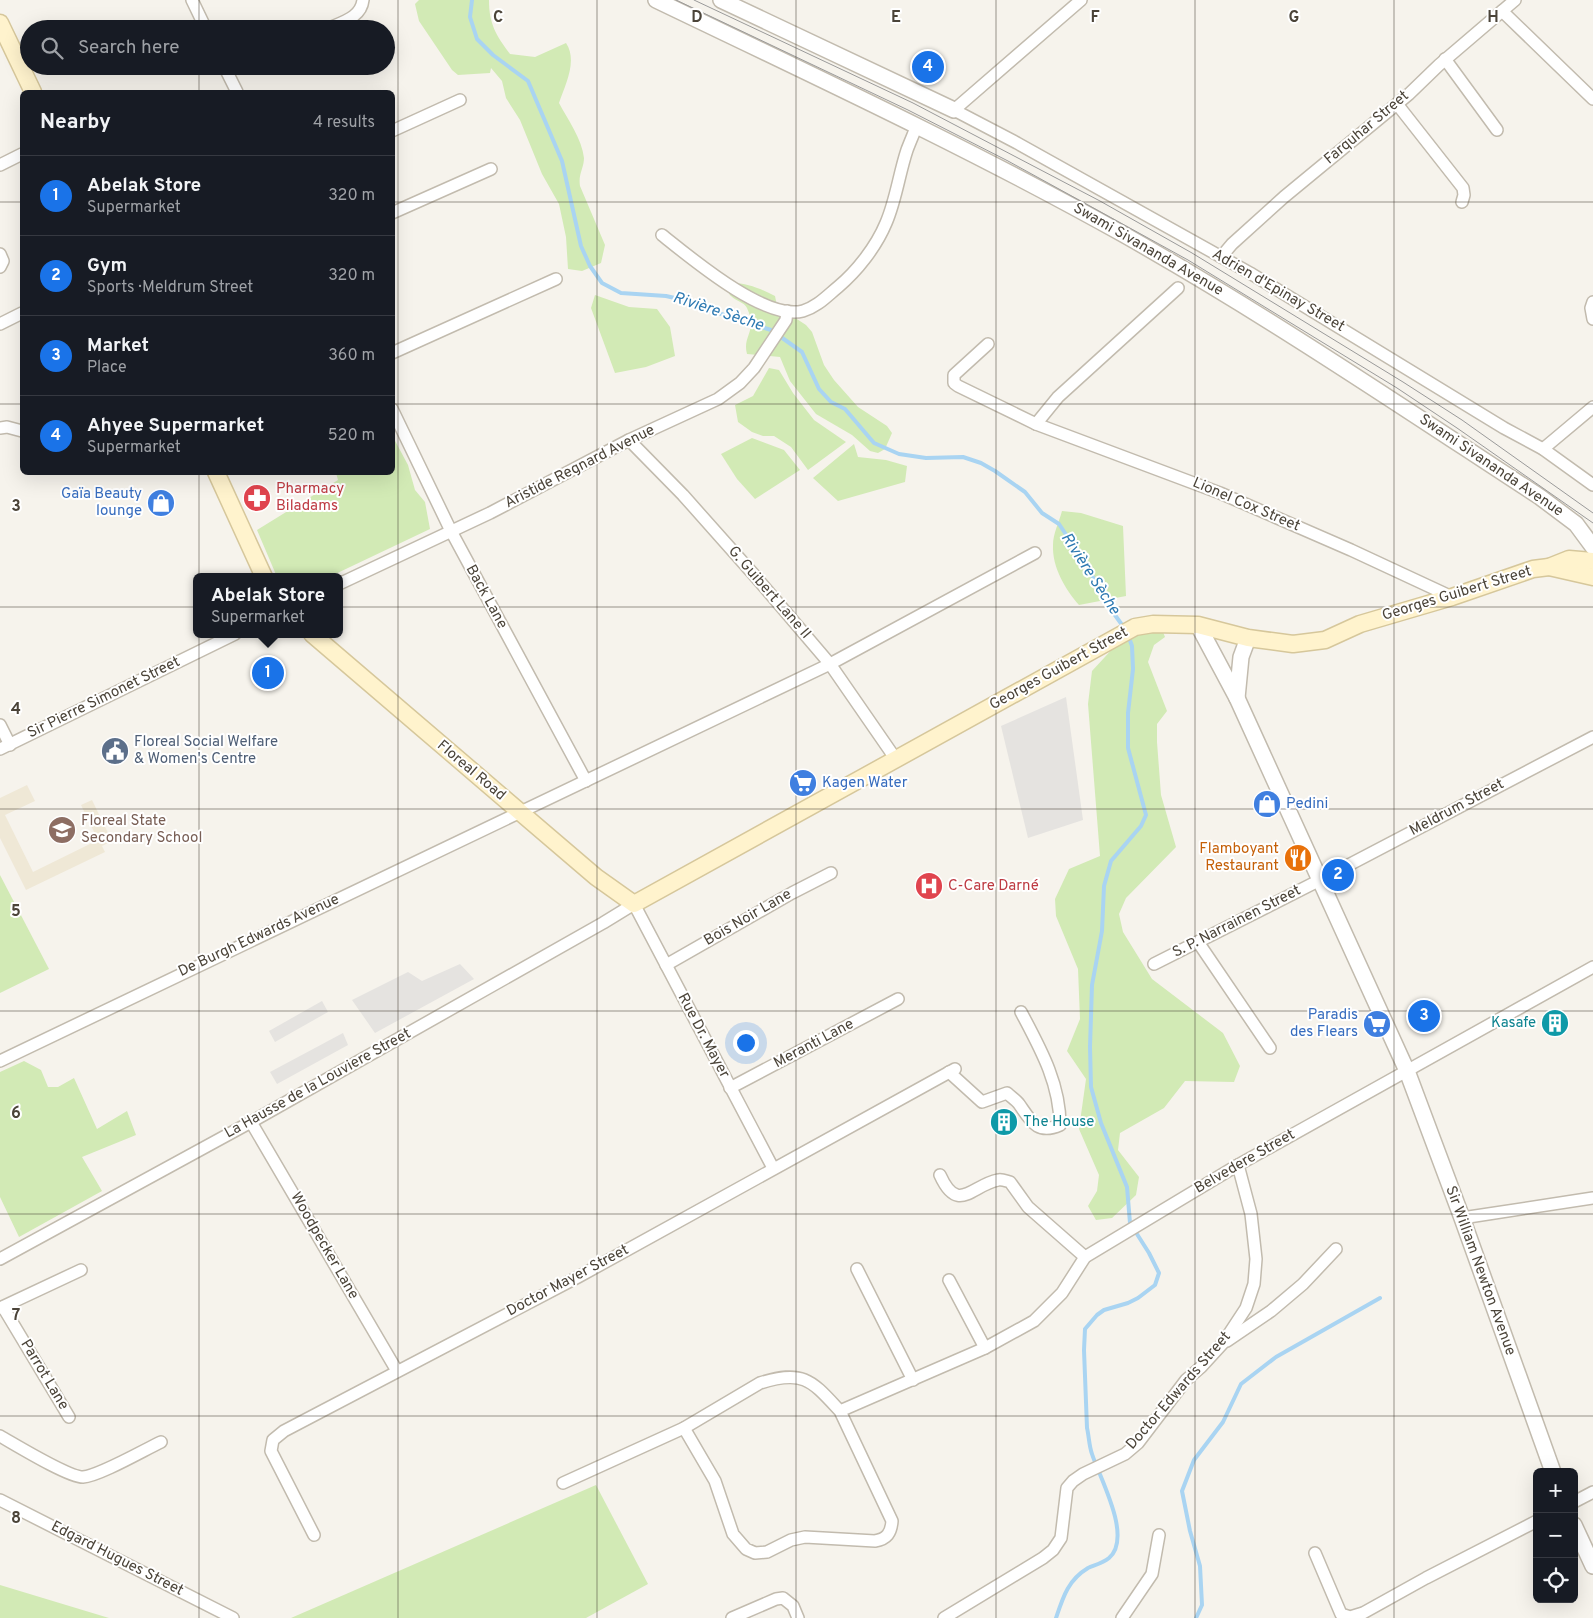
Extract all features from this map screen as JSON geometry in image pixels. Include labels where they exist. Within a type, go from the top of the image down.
[{"type":"main road","points":[[0,23],[20,64]]},
{"type":"main road","points":[[26,75],[33,90]]},
{"type":"main road","points":[[217,475],[262,573]]},
{"type":"main road","name":"Georges Guibert Street","points":[[634,904],[1135,627],[1153,624],[1198,625],[1248,638],[1293,644],[1325,640],[1360,624],[1452,597],[1517,574],[1549,567],[1569,559],[1593,561]]},
{"type":"main road","name":"Georges Guibert Street","points":[[1549,567],[1593,577]]},
{"type":"main road","name":"Floreal Road","points":[[317,638],[596,877],[634,904]]},
{"type":"street","points":[[192,0],[202,20]]},
{"type":"street","points":[[348,20],[353,18],[362,8],[363,0]]},
{"type":"street","name":"Swami Sivananda Avenue","points":[[656,0],[917,125],[1088,215],[1230,296],[1540,497],[1576,524],[1589,541],[1569,559]]},
{"type":"street","points":[[721,0],[954,110],[1081,0]]},
{"type":"street","name":"Farquhar Street","points":[[1221,257],[1232,244],[1284,197],[1397,104],[1515,0]]},
{"type":"street","points":[[1502,10],[1593,98]]},
{"type":"street","points":[[1446,59],[1497,130]]},
{"type":"street","points":[[228,75],[236,90]]},
{"type":"street","points":[[395,130],[460,100]]},
{"type":"street","points":[[1397,104],[1463,188],[1462,202]]},
{"type":"street","name":"Adrien d'Epinay Street","points":[[954,110],[1025,147],[1221,257],[1385,354],[1504,428],[1543,449],[1593,485]]},
{"type":"street","points":[[662,235],[719,279],[768,306],[786,315],[803,311],[819,304],[848,278],[872,248],[886,224],[907,149],[917,125]]},
{"type":"street","points":[[0,165],[20,155]]},
{"type":"street","points":[[395,212],[491,169]]},
{"type":"street","points":[[0,254],[3,261],[0,267]]},
{"type":"street","points":[[395,352],[556,278]]},
{"type":"street","points":[[1036,424],[1058,397],[1178,288]]},
{"type":"street","points":[[1593,302],[1591,308],[1593,319]]},
{"type":"street","points":[[0,324],[20,314]]},
{"type":"street","name":"Aristide Regnard Avenue","points":[[343,582],[490,513],[629,440],[718,399],[740,383],[754,368],[786,315]]},
{"type":"street","name":"Lionel Cox Street","points":[[988,344],[954,375],[954,383],[1036,424],[1220,493],[1351,550],[1452,597]]},
{"type":"street","points":[[1543,449],[1593,407]]},
{"type":"street","name":"Back Lane","points":[[395,415],[451,531],[586,781]]},
{"type":"street","points":[[0,428],[7,427],[20,430]]},
{"type":"street","name":"G. Guibert Lane II","points":[[629,440],[756,576],[830,664],[895,758]]},
{"type":"street","name":"De Burgh Edwards Avenue","points":[[0,1061],[830,664],[1035,553]]},
{"type":"street","points":[[1198,625],[1237,698],[1320,880]]},
{"type":"street","name":"Sir Pierre Simonet Street","points":[[5,747],[227,638]]},
{"type":"street","points":[[1237,698],[1241,658],[1248,638]]},
{"type":"street","points":[[0,725],[5,747]]},
{"type":"street","name":"Meldrum Street","points":[[1320,880],[1593,737]]},
{"type":"street","name":"Bois Noir Lane","points":[[666,966],[785,897],[831,873]]},
{"type":"street","name":"S. P. Narrainen Street","points":[[1154,964],[1320,880]]},
{"type":"street","name":"Sir William Newton Avenue","points":[[1320,880],[1407,1071],[1552,1468]]},
{"type":"street","name":"Rue Dr. Mayer","points":[[634,904],[773,1168]]},
{"type":"street","name":"La Hausse de la Louviere Street","points":[[0,1259],[251,1122],[634,904]]},
{"type":"street","points":[[1198,942],[1270,1048]]},
{"type":"street","name":"Belvedere Street","points":[[1085,1257],[1264,1150],[1593,967]]},
{"type":"street","name":"Meranti Lane","points":[[730,1088],[898,999]]},
{"type":"street","name":"Doctor Mayer Street","points":[[314,1535],[271,1451],[273,1440],[284,1431],[578,1277],[952,1071],[982,1102],[1007,1093],[1018,1103],[1027,1118],[1037,1126],[1051,1129],[1060,1125],[1060,1110],[1046,1059],[1021,1012]]},
{"type":"street","name":"Woodpecker Lane","points":[[251,1122],[397,1371]]},
{"type":"street","name":"Doctor Edwards Street","points":[[944,1618],[1053,1550],[1061,1538],[1067,1488],[1073,1480],[1125,1454],[1138,1443],[1186,1380],[1224,1343],[1246,1308],[1254,1284],[1256,1259],[1250,1214],[1238,1165]]},
{"type":"street","points":[[840,1411],[985,1348],[1034,1321],[1062,1293],[1085,1257],[1028,1207],[1010,1182],[1000,1180],[964,1196],[954,1194],[945,1187],[940,1176]]},
{"type":"street","points":[[1462,1218],[1593,1198]]},
{"type":"street","points":[[1224,1343],[1271,1311],[1303,1284],[1336,1249]]},
{"type":"street","points":[[1,1307],[81,1270]]},
{"type":"street","points":[[857,1270],[913,1380]]},
{"type":"street","points":[[949,1280],[985,1348]]},
{"type":"street","name":"Parrot Lane","points":[[1,1307],[69,1417]]},
{"type":"street","points":[[563,1483],[684,1428],[760,1383],[787,1376],[801,1378],[814,1384],[840,1411],[892,1521],[889,1535],[882,1540],[875,1541],[805,1537],[791,1540],[767,1552],[755,1553],[746,1549],[733,1534],[714,1481],[684,1428]]},
{"type":"street","points":[[0,1436],[62,1470],[82,1477],[96,1474],[161,1442]]},
{"type":"street","points":[[1578,1500],[1593,1492]]},
{"type":"street","name":"Edgard Hugues Street","points":[[0,1500],[233,1618]]},
{"type":"street","points":[[1315,1553],[1341,1614],[1350,1618],[1363,1613],[1533,1523]]},
{"type":"street","points":[[1578,1534],[1593,1566]]},
{"type":"street","points":[[1122,1618],[1152,1574],[1158,1535]]},
{"type":"street","points":[[732,1618],[776,1599],[783,1598],[793,1606],[798,1618]]},
{"type":"shaded area","points":[[1066,697],[1083,820],[1028,838],[1001,726]]},
{"type":"shaded area","points":[[27,785],[35,801],[5,815],[33,872],[98,840],[81,805],[92,800],[112,841],[102,846],[105,852],[26,890],[0,838],[0,798]]},
{"type":"shaded area","points":[[460,964],[474,979],[375,1033],[352,1000],[408,972],[422,981]]},
{"type":"shaded area","points":[[322,1001],[328,1012],[275,1042],[269,1031]]},
{"type":"shaded area","points":[[343,1033],[348,1045],[277,1084],[270,1072]]},
{"type":"green space","points":[[419,0],[489,0],[490,16],[494,29],[510,54],[535,57],[566,43],[571,57],[571,65],[559,103],[578,137],[583,151],[584,162],[580,186],[605,245],[601,263],[582,271],[568,269],[566,237],[559,204],[542,174],[520,120],[506,98],[502,81],[491,68],[490,73],[458,75],[452,70],[419,21],[415,4]]},
{"type":"green space","points":[[732,283],[749,285],[775,296],[777,306],[806,325],[812,332],[824,365],[834,380],[858,407],[887,426],[892,433],[885,449],[878,453],[870,451],[852,435],[816,414],[790,381],[780,357],[747,354],[746,342],[751,328],[750,316],[746,306],[729,294],[727,289]]},
{"type":"green space","points":[[595,295],[629,307],[657,309],[670,327],[675,356],[646,367],[615,373],[591,308]]},
{"type":"green space","points":[[769,368],[779,370],[793,393],[814,420],[846,442],[808,470],[791,447],[774,436],[763,436],[752,432],[738,422],[735,405],[753,396]]},
{"type":"green space","points":[[752,438],[784,450],[800,470],[755,499],[737,479],[721,454]]},
{"type":"green space","points":[[395,441],[408,465],[415,490],[425,502],[430,529],[337,573],[275,573],[257,530],[338,480],[337,475],[395,475]]},
{"type":"green space","points":[[854,444],[858,457],[886,460],[907,466],[905,482],[838,501],[813,478]]},
{"type":"green space","points":[[1062,511],[1081,513],[1123,526],[1126,596],[1079,605],[1074,599],[1060,577],[1053,553],[1054,537]]},
{"type":"green space","points":[[1161,627],[1165,637],[1154,645],[1148,662],[1167,711],[1157,724],[1157,742],[1161,795],[1176,847],[1126,898],[1119,914],[1123,932],[1152,979],[1223,1033],[1240,1066],[1234,1082],[1185,1081],[1164,1108],[1120,1133],[1118,1150],[1139,1177],[1136,1195],[1112,1218],[1096,1220],[1088,1206],[1097,1191],[1099,1175],[1079,1129],[1086,1079],[1067,1051],[1080,1019],[1078,969],[1056,916],[1055,899],[1069,869],[1100,856],[1088,704],[1092,671],[1128,632]]},
{"type":"green space","points":[[0,875],[49,969],[0,993]]},
{"type":"green space","points":[[24,1061],[41,1070],[48,1087],[58,1087],[74,1078],[97,1129],[127,1111],[136,1135],[82,1157],[102,1191],[19,1237],[0,1197],[0,1072]]},
{"type":"green space","points":[[596,1485],[648,1584],[586,1618],[291,1618]]},
{"type":"green space","points":[[0,1585],[109,1618],[0,1618]]},
{"type":"waterway","name":"Rivière Sèche","points":[[472,0],[470,17],[477,39],[493,55],[528,81],[562,161],[581,246],[590,266],[602,283],[621,293],[666,296],[688,301],[706,309],[771,330],[802,352],[819,389],[831,402],[845,409],[874,443],[899,454],[926,458],[963,457],[981,463],[995,471],[1025,492],[1042,513],[1059,524],[1087,566],[1107,604],[1125,629]]},
{"type":"waterway","points":[[1056,1618],[1064,1596],[1071,1584],[1088,1568],[1102,1563],[1109,1558],[1115,1549],[1118,1536],[1107,1492],[1091,1451],[1087,1428],[1085,1329],[1104,1310],[1138,1298],[1155,1285],[1159,1273],[1130,1223],[1127,1187],[1101,1123],[1091,1087],[1092,985],[1102,931],[1104,886],[1111,861],[1141,826],[1146,815],[1128,748],[1128,713],[1133,669],[1132,646],[1128,635]]},
{"type":"waterway","points":[[1196,1618],[1202,1605],[1200,1566],[1190,1531],[1182,1491],[1194,1460],[1223,1422],[1241,1384],[1276,1357],[1380,1298]]},
{"type":"tram line","points":[[676,0],[908,110],[1008,161],[1188,260],[1397,388],[1593,523]]},
{"type":"tram line","points":[[694,0],[913,103],[1100,201],[1192,253],[1462,420],[1593,513]]},
{"type":"place","name":"Ahyee Supermarket","points":[[928,67]]},
{"type":"place","name":"Pharmacy Biladams","points":[[257,498]]},
{"type":"place","name":"Gaïa Beauty lounge","points":[[161,503]]},
{"type":"place","name":"Abelak Store","points":[[268,673]]},
{"type":"place","name":"Floreal Social Welfare & Women's Centre","points":[[115,751]]},
{"type":"place","name":"Kagen Water","points":[[803,783]]},
{"type":"place","name":"Pedini","points":[[1267,804]]},
{"type":"place","name":"Floreal State Secondary School","points":[[62,830]]},
{"type":"place","name":"Flamboyant Restaurant","points":[[1298,858]]},
{"type":"place","name":"Gym","points":[[1338,875]]},
{"type":"place","name":"C-Care Darné","points":[[929,886]]},
{"type":"place","name":"Market","points":[[1424,1016]]},
{"type":"place","name":"Kasafe","points":[[1555,1023]]},
{"type":"place","name":"Paradis des Flears","points":[[1377,1024]]},
{"type":"place","name":"The House","points":[[1004,1122]]}]
